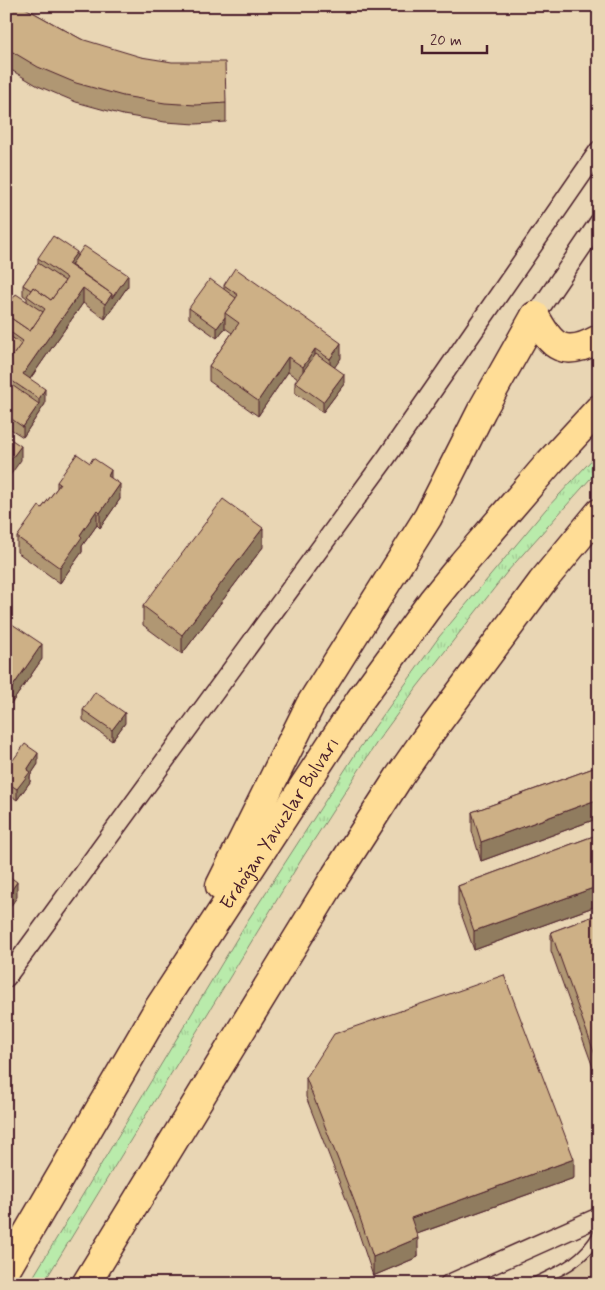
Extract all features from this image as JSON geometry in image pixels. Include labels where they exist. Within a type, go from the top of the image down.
[{"type":"main road","points":[[535,316],[546,337],[554,345],[568,349],[586,346],[599,339]]},
{"type":"main road","points":[[158,1009],[310,705],[428,517],[482,410],[535,316]]},
{"type":"main road","name":"Erdoğan Yavuzlar Bulvarı","points":[[6,1270],[158,1009],[350,715],[427,608],[510,507],[599,409]]},
{"type":"main road","points":[[86,1284],[336,874],[383,801],[461,689],[542,582],[599,513]]},
{"type":"street","points":[[6,978],[386,458],[599,150]]},
{"type":"street","points":[[535,316],[599,222]]},
{"type":"street","points":[[449,1284],[599,1217]]},
{"type":"lane","points":[[532,1284],[570,1267],[590,1248],[599,1233]]},
{"type":"shaded area","points":[[599,1248],[599,1284],[517,1284]]},
{"type":"green space","points":[[599,452],[599,469],[507,572],[379,739],[303,857],[43,1284],[29,1284],[248,920],[356,753],[439,637],[546,509]]},
{"type":"building","points":[[6,6],[22,6],[81,39],[141,57],[172,62],[225,62],[226,103],[196,105],[165,103],[123,96],[76,83],[38,67],[6,48]]},
{"type":"building","points":[[53,236],[77,252],[68,264],[112,294],[105,304],[83,288],[23,374],[45,389],[39,399],[6,377],[6,361],[8,362],[23,341],[6,329],[6,325],[11,318],[30,331],[45,309],[27,296],[33,287],[51,300],[67,278],[38,258]]},
{"type":"building","points":[[84,246],[128,275],[112,298],[112,294],[71,265]]},
{"type":"building","points":[[38,263],[65,281],[51,300],[33,287],[31,290],[23,285]]},
{"type":"building","points":[[235,268],[341,343],[330,359],[315,349],[303,367],[288,357],[258,401],[209,366],[239,323],[225,313],[238,295],[224,285]]},
{"type":"building","points":[[210,279],[236,298],[217,328],[189,308]]},
{"type":"building","points":[[16,294],[43,312],[30,331],[11,318],[9,321],[6,320],[6,308]]},
{"type":"building","points":[[6,333],[21,344],[8,362],[6,361]]},
{"type":"building","points":[[316,354],[344,374],[323,402],[295,382]]},
{"type":"building","points":[[6,381],[39,404],[23,427],[6,415]]},
{"type":"building","points":[[6,436],[21,446],[6,466]]},
{"type":"building","points":[[77,454],[90,463],[93,458],[111,470],[108,476],[120,484],[100,513],[97,510],[80,535],[82,537],[60,568],[17,537],[39,506],[42,508],[60,484],[57,482]]},
{"type":"building","points":[[223,499],[263,528],[182,635],[143,606]]},
{"type":"building","points":[[6,620],[42,644],[11,689],[6,685]]},
{"type":"building","points":[[95,692],[125,713],[112,730],[83,710]]},
{"type":"building","points":[[25,744],[38,753],[27,770],[30,772],[17,789],[6,782],[6,759],[8,757],[13,760]]},
{"type":"building","points":[[599,766],[599,799],[481,842],[472,812]]},
{"type":"building","points":[[599,834],[599,886],[474,931],[458,886]]},
{"type":"building","points":[[6,874],[17,882],[6,898]]},
{"type":"building","points":[[599,914],[599,1066],[551,932]]},
{"type":"building","points":[[504,975],[574,1159],[411,1218],[418,1238],[373,1257],[355,1203],[306,1078],[334,1034]]}]
